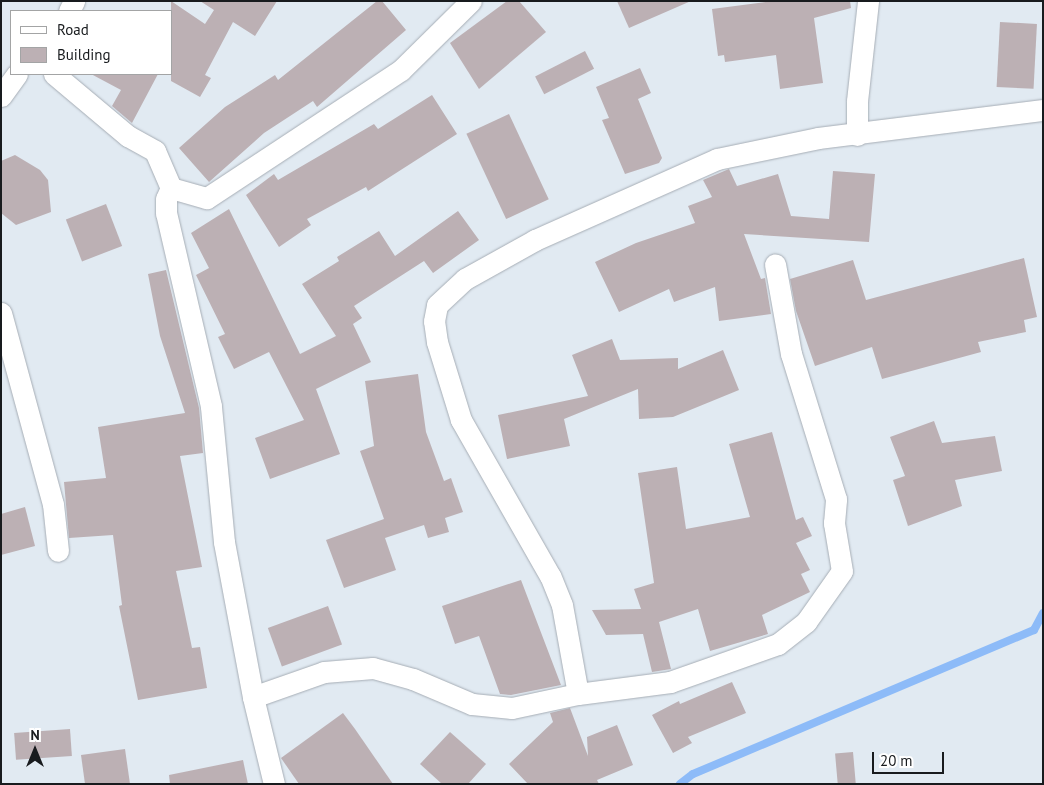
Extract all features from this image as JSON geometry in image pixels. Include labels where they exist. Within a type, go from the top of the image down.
[{"type":"street","points":[[171,188],[207,198],[401,70],[471,1]]},
{"type":"street","points":[[857,135],[857,101],[868,1]]},
{"type":"street","points":[[1,96],[15,75]]},
{"type":"street","points":[[55,75],[128,136],[155,151],[171,188],[166,199],[166,213],[211,406],[224,542],[253,697],[274,784]]},
{"type":"street","points":[[578,694],[562,605],[550,576],[461,420],[437,342],[434,321],[437,305],[465,280],[535,240],[717,159],[818,138],[857,135],[970,117],[1043,110]]},
{"type":"street","points":[[253,697],[324,672],[348,668],[373,668],[413,679],[472,704],[512,708],[578,694],[670,682],[712,670],[778,644],[806,622],[842,571],[834,523],[836,499],[790,354],[776,264]]},
{"type":"street","points":[[1,313],[53,504],[58,551]]},
{"type":"building","points":[[171,1],[205,24],[214,10],[200,1],[277,1],[255,36],[233,22],[205,75],[211,78],[200,97],[171,81]]},
{"type":"building","points":[[377,1],[382,1],[406,30],[317,107],[313,101],[264,133],[209,182],[179,148],[225,107],[275,75],[278,80]]},
{"type":"building","points":[[507,1],[519,1],[546,32],[479,89],[450,43]]},
{"type":"building","points":[[617,1],[691,1],[629,28]]},
{"type":"building","points":[[773,1],[850,1],[851,8],[814,18],[823,83],[780,89],[776,55],[725,62],[724,55],[718,56],[712,9]]},
{"type":"building","points":[[1000,22],[1037,24],[1034,89],[997,87]]},
{"type":"building","points":[[585,51],[594,69],[544,94],[535,76]]},
{"type":"building","points":[[640,68],[651,93],[638,99],[662,158],[659,163],[625,174],[602,120],[609,118],[596,87]]},
{"type":"building","points":[[93,75],[157,75],[132,123],[112,106],[121,90]]},
{"type":"building","points":[[432,95],[457,134],[368,191],[366,187],[307,219],[311,225],[279,247],[246,195],[274,174],[278,180],[374,124],[378,129]]},
{"type":"building","points":[[509,114],[549,199],[506,219],[466,134]]},
{"type":"building","points":[[15,155],[40,170],[48,180],[51,212],[16,225],[1,213],[1,161]]},
{"type":"building","points":[[729,169],[737,186],[778,174],[791,216],[829,219],[833,171],[875,174],[869,242],[744,234],[761,279],[765,278],[771,314],[719,321],[715,287],[674,302],[669,289],[619,312],[595,262],[636,243],[695,223],[688,206],[712,197],[703,180]]},
{"type":"building","points":[[106,204],[122,246],[82,261],[66,219]]},
{"type":"building","points":[[229,209],[300,354],[336,336],[302,284],[339,261],[337,257],[379,231],[395,256],[458,211],[479,240],[433,273],[424,261],[354,306],[362,318],[353,324],[371,362],[316,389],[340,454],[270,479],[255,438],[304,420],[269,352],[234,369],[218,337],[225,334],[196,275],[209,268],[191,233]]},
{"type":"building","points":[[1024,258],[1037,317],[1024,320],[1026,332],[978,342],[981,352],[882,379],[872,347],[815,366],[796,311],[790,279],[853,260],[866,300]]},
{"type":"building","points":[[166,270],[199,408],[203,453],[180,456],[202,567],[176,571],[192,648],[200,647],[207,688],[138,700],[119,606],[122,605],[113,535],[69,538],[64,482],[106,478],[98,427],[185,413],[160,336],[148,274]]},
{"type":"building","points":[[612,339],[620,360],[678,358],[678,369],[723,350],[739,390],[673,417],[639,419],[638,389],[564,419],[570,446],[507,459],[498,415],[588,396],[572,355]]},
{"type":"building","points":[[418,374],[426,432],[444,481],[451,478],[463,512],[445,518],[449,532],[428,538],[424,525],[385,538],[396,570],[344,588],[326,540],[384,519],[360,451],[374,446],[365,381]]},
{"type":"building","points":[[934,421],[942,443],[995,436],[1002,471],[955,480],[962,506],[908,526],[893,480],[905,476],[890,437]]},
{"type":"building","points":[[772,432],[796,520],[803,517],[812,536],[796,543],[810,570],[801,574],[810,592],[762,615],[768,634],[710,651],[698,609],[659,622],[671,669],[652,672],[643,634],[606,635],[592,610],[641,609],[634,589],[654,583],[638,473],[677,467],[686,529],[750,517],[729,444]]},
{"type":"building","points":[[25,507],[35,546],[1,555],[1,514]]},
{"type":"building","points":[[521,580],[561,685],[511,695],[500,694],[479,636],[455,644],[442,606]]},
{"type":"building","points":[[328,606],[342,645],[282,666],[268,628]]},
{"type":"building","points":[[732,682],[746,713],[688,737],[692,743],[673,753],[652,715],[679,701],[680,704]]},
{"type":"building","points":[[570,708],[588,756],[587,737],[617,725],[633,765],[597,780],[599,784],[528,784],[509,764],[553,722],[550,713]]},
{"type":"building","points":[[343,713],[393,784],[299,784],[281,758]]},
{"type":"building","points":[[70,729],[72,756],[16,760],[14,733]]},
{"type":"building","points":[[450,732],[486,764],[468,784],[442,784],[420,764]]},
{"type":"building","points":[[125,749],[130,784],[85,784],[81,755]]},
{"type":"building","points":[[853,752],[856,784],[838,784],[835,754]]},
{"type":"building","points":[[243,760],[248,784],[170,784],[169,775]]},
{"type":"waterway","points":[[680,784],[693,774],[1034,630],[1043,613]]}]
